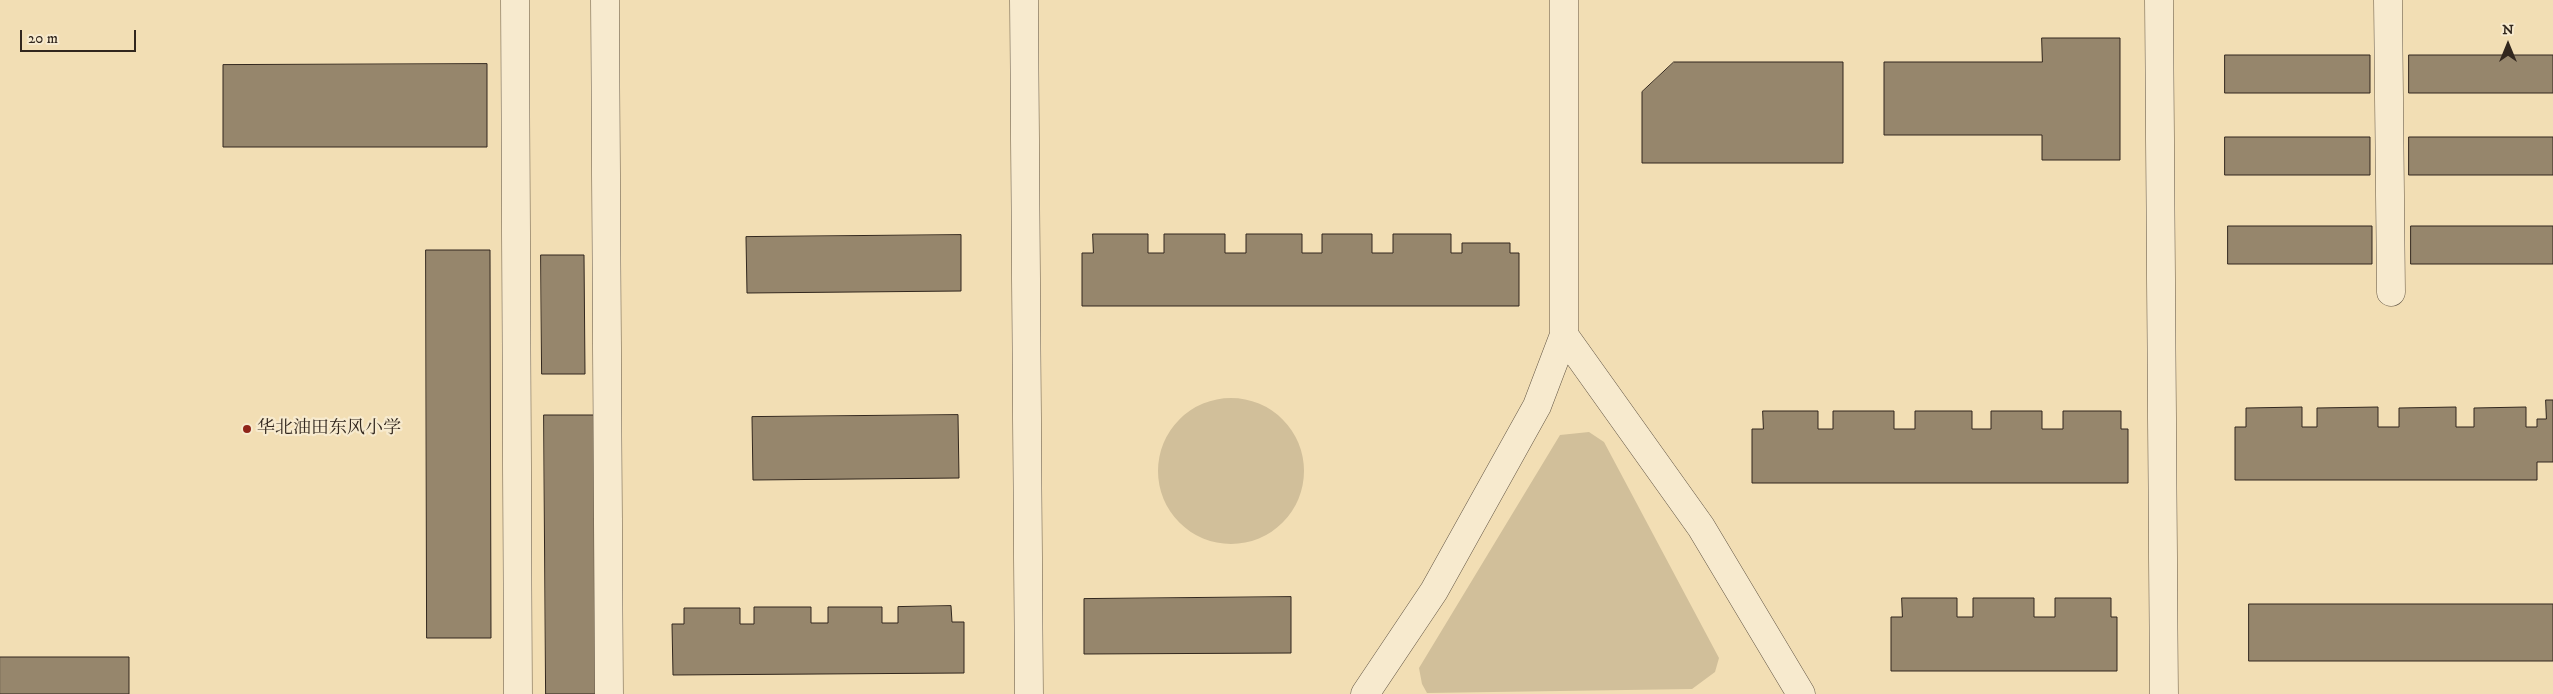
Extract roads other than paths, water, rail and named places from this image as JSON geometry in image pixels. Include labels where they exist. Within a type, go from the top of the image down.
[{"type":"street","points":[[515,0],[518,694]]},
{"type":"street","points":[[605,0],[609,694]]},
{"type":"street","points":[[1024,0],[1029,694]]},
{"type":"street","points":[[1365,694],[1434,591],[1532,414],[1564,335],[1564,0]]},
{"type":"street","points":[[2159,0],[2164,694]]},
{"type":"street","points":[[2388,0],[2391,292]]},
{"type":"street","points":[[1564,335],[1701,527],[1801,694]]},
{"type":"place","name":"华北油田东风小学","points":[[247,429]]}]
